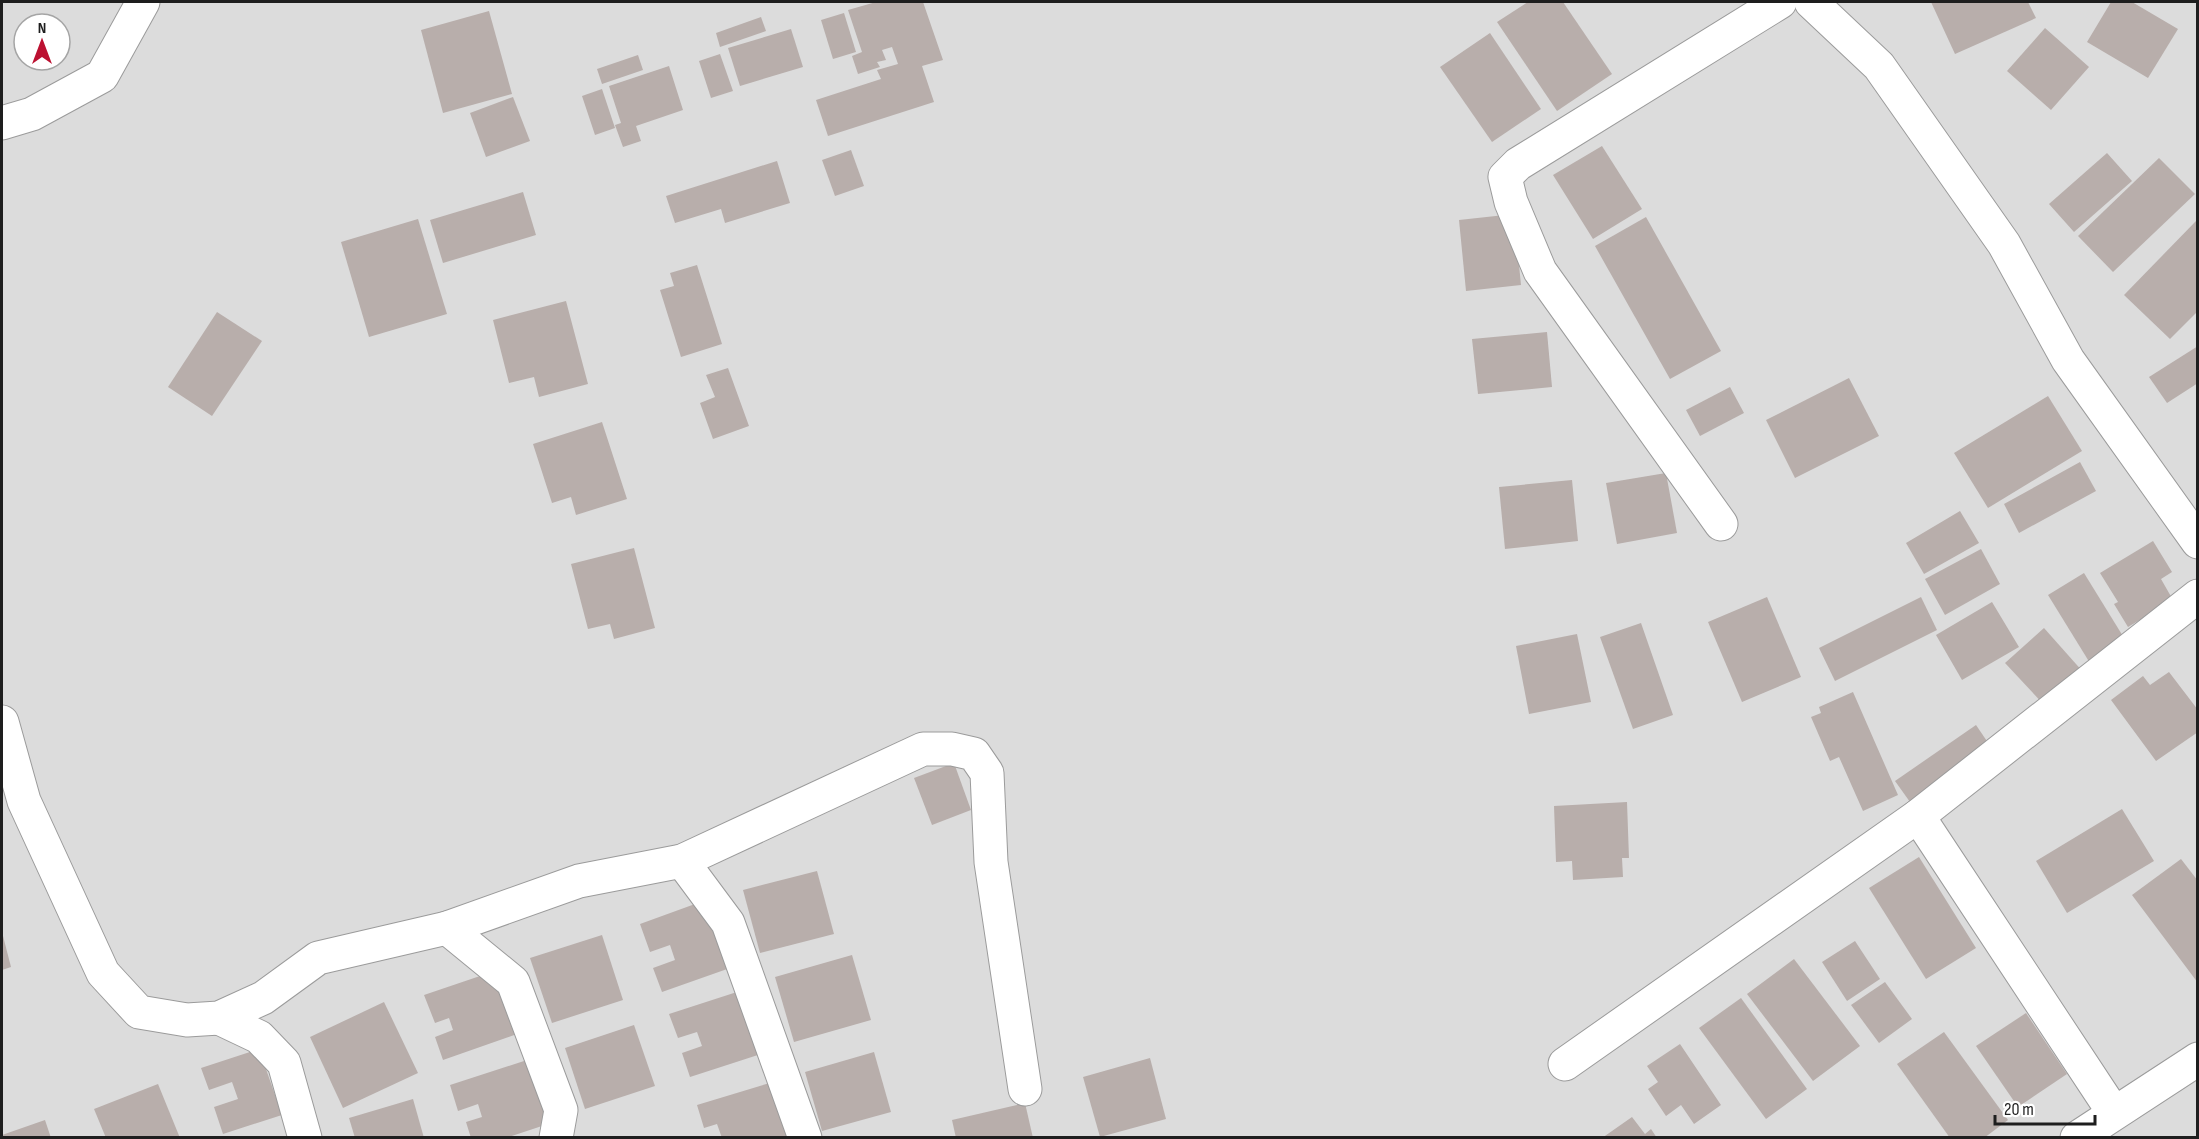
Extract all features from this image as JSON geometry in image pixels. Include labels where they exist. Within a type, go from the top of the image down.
[{"type":"street","points":[[2,123],[32,114],[102,76],[143,2]]},
{"type":"street","points":[[1721,524],[1540,272],[1511,202],[1505,177],[1518,164],[1780,2]]},
{"type":"street","points":[[1811,2],[1879,66],[2004,243],[2068,360],[2198,542]]},
{"type":"street","points":[[1565,1064],[1918,816],[2198,596]]},
{"type":"street","points":[[2,722],[24,801],[103,974],[139,1012],[187,1020],[219,1018],[263,998],[318,958],[447,928],[579,881],[682,861],[923,749],[952,749],[974,754],[987,773],[991,862],[1025,1089]]},
{"type":"street","points":[[1918,816],[2114,1113]]},
{"type":"street","points":[[682,861],[729,923],[805,1137]]},
{"type":"street","points":[[447,928],[513,982],[561,1110],[556,1137]]},
{"type":"street","points":[[219,1018],[259,1037],[284,1064],[305,1137]]},
{"type":"street","points":[[2077,1137],[2198,1059]]},
{"type":"shaded area","points":[[2,2],[2197,2],[2197,1137],[2,1137]]},
{"type":"building","points":[[876,2],[923,2],[943,60],[922,66],[934,102],[828,136],[816,100],[881,79],[877,70],[898,64],[892,47],[882,50],[886,60],[877,62],[880,67],[858,74],[852,56],[862,52],[848,10]]},
{"type":"building","points":[[1528,2],[1563,2],[1612,74],[1557,111],[1497,22]]},
{"type":"building","points":[[1931,2],[2028,2],[2036,18],[1955,54]]},
{"type":"building","points":[[2111,2],[2132,2],[2178,29],[2148,78],[2087,42]]},
{"type":"building","points":[[489,11],[512,94],[443,113],[421,30]]},
{"type":"building","points":[[844,13],[856,52],[833,59],[821,20]]},
{"type":"building","points":[[761,17],[766,31],[720,47],[716,33]]},
{"type":"building","points":[[2045,28],[2089,67],[2051,110],[2007,71]]},
{"type":"building","points":[[791,29],[803,67],[740,86],[728,48]]},
{"type":"building","points":[[1490,33],[1541,109],[1492,142],[1440,67]]},
{"type":"building","points":[[720,54],[733,91],[711,98],[699,61]]},
{"type":"building","points":[[638,55],[643,70],[602,84],[597,69]]},
{"type":"building","points":[[669,66],[683,110],[636,126],[641,141],[623,147],[615,125],[621,123],[609,86]]},
{"type":"building","points":[[602,89],[615,128],[595,135],[582,96]]},
{"type":"building","points":[[513,97],[530,141],[486,157],[470,113]]},
{"type":"building","points":[[1602,146],[1642,209],[1593,239],[1553,175]]},
{"type":"building","points":[[851,150],[864,186],[835,196],[822,160]]},
{"type":"building","points":[[2107,153],[2132,181],[2074,232],[2049,204]]},
{"type":"building","points":[[2159,158],[2195,194],[2113,272],[2078,236]]},
{"type":"building","points":[[777,161],[790,203],[725,223],[721,209],[675,223],[666,196]]},
{"type":"building","points":[[523,192],[536,235],[443,263],[430,220]]},
{"type":"building","points":[[1514,214],[1521,285],[1466,291],[1459,220]]},
{"type":"building","points":[[1646,217],[1721,351],[1670,379],[1595,246]]},
{"type":"building","points":[[418,219],[447,314],[369,337],[341,242]]},
{"type":"building","points":[[2196,221],[2198,223],[2198,311],[2170,339],[2124,295]]},
{"type":"building","points":[[697,265],[722,344],[681,357],[660,290],[674,286],[670,273]]},
{"type":"building","points":[[566,301],[588,384],[539,397],[534,377],[509,383],[493,320]]},
{"type":"building","points":[[217,312],[262,341],[212,416],[168,387]]},
{"type":"building","points":[[1547,332],[1552,387],[1478,394],[1472,339]]},
{"type":"building","points":[[2198,346],[2198,383],[2167,403],[2149,377]]},
{"type":"building","points":[[728,368],[749,426],[713,439],[700,403],[715,397],[706,375]]},
{"type":"building","points":[[1849,378],[1879,436],[1795,478],[1766,420]]},
{"type":"building","points":[[1730,387],[1744,413],[1700,436],[1686,410]]},
{"type":"building","points":[[2048,396],[2082,451],[1988,508],[1954,453]]},
{"type":"building","points":[[602,422],[627,499],[576,515],[571,497],[552,503],[533,444]]},
{"type":"building","points":[[2080,462],[2096,491],[2019,533],[2004,504]]},
{"type":"building","points":[[1666,473],[1677,533],[1617,544],[1606,483]]},
{"type":"building","points":[[1572,480],[1578,541],[1505,549],[1499,487]]},
{"type":"building","points":[[1960,511],[1979,543],[1924,574],[1906,543]]},
{"type":"building","points":[[2153,541],[2172,572],[2161,579],[2173,600],[2128,627],[2114,604],[2118,602],[2100,573]]},
{"type":"building","points":[[634,548],[655,628],[614,639],[610,624],[588,629],[571,564]]},
{"type":"building","points":[[1981,549],[2000,584],[1945,615],[1925,579]]},
{"type":"building","points":[[2084,573],[2129,646],[2093,668],[2048,595]]},
{"type":"building","points":[[1767,597],[1801,677],[1742,702],[1708,622]]},
{"type":"building","points":[[1921,597],[1937,630],[1835,681],[1819,648]]},
{"type":"building","points":[[1992,602],[2019,647],[1962,680],[1936,635]]},
{"type":"building","points":[[1641,623],[1673,715],[1633,729],[1600,637]]},
{"type":"building","points":[[2044,628],[2084,673],[2046,707],[2005,663]]},
{"type":"building","points":[[1577,634],[1591,702],[1529,714],[1516,646]]},
{"type":"building","points":[[2169,672],[2198,710],[2198,732],[2156,761],[2111,700],[2143,676],[2150,685]]},
{"type":"building","points":[[1853,692],[1898,795],[1863,811],[1839,757],[1830,761],[1811,717],[1821,713],[1819,707]]},
{"type":"building","points":[[1976,725],[1995,753],[1915,809],[1895,781]]},
{"type":"building","points":[[954,763],[971,810],[932,825],[914,778]]},
{"type":"building","points":[[1627,802],[1629,858],[1622,858],[1623,877],[1573,880],[1572,861],[1556,862],[1554,806]]},
{"type":"building","points":[[2122,809],[2154,861],[2067,913],[2036,861]]},
{"type":"building","points":[[1919,857],[1976,948],[1926,979],[1869,888]]},
{"type":"building","points":[[2181,859],[2198,881],[2198,983],[2132,895]]},
{"type":"building","points":[[817,871],[834,934],[760,953],[743,890]]},
{"type":"building","points":[[706,900],[730,968],[662,992],[653,968],[675,960],[670,945],[650,952],[640,924]]},
{"type":"building","points":[[2,932],[11,967],[2,970]]},
{"type":"building","points":[[602,935],[623,1000],[552,1023],[530,958]]},
{"type":"building","points":[[1855,941],[1880,979],[1847,1001],[1822,962]]},
{"type":"building","points":[[852,955],[871,1020],[794,1042],[775,977]]},
{"type":"building","points":[[1794,959],[1860,1046],[1813,1081],[1747,994]]},
{"type":"building","points":[[483,975],[496,975],[517,1034],[443,1060],[435,1037],[453,1030],[449,1018],[435,1023],[424,995]]},
{"type":"building","points":[[1885,982],[1912,1019],[1879,1043],[1851,1005]]},
{"type":"building","points":[[740,991],[761,1054],[690,1077],[682,1053],[702,1046],[697,1032],[678,1038],[669,1014]]},
{"type":"building","points":[[1741,998],[1807,1089],[1766,1119],[1699,1028]]},
{"type":"building","points":[[384,1002],[418,1073],[343,1108],[310,1037]]},
{"type":"building","points":[[2026,1013],[2067,1074],[2018,1107],[1976,1046]]},
{"type":"building","points":[[634,1025],[655,1086],[585,1109],[565,1048]]},
{"type":"building","points":[[1944,1032],[2008,1120],[1984,1138],[1950,1138],[1897,1064]]},
{"type":"building","points":[[1680,1044],[1721,1105],[1694,1124],[1681,1105],[1666,1116],[1648,1089],[1658,1082],[1647,1066]]},
{"type":"building","points":[[259,1049],[282,1115],[223,1134],[214,1107],[238,1099],[232,1082],[209,1090],[201,1068]]},
{"type":"building","points":[[874,1052],[891,1112],[822,1131],[805,1072]]},
{"type":"building","points":[[1150,1058],[1166,1119],[1100,1137],[1083,1077]]},
{"type":"building","points":[[524,1061],[531,1063],[551,1123],[506,1138],[471,1138],[466,1122],[482,1117],[478,1104],[458,1111],[450,1085]]},
{"type":"building","points":[[773,1082],[790,1138],[722,1138],[717,1124],[704,1128],[697,1105]]},
{"type":"building","points":[[158,1084],[180,1138],[106,1138],[94,1109]]},
{"type":"building","points":[[413,1099],[424,1138],[355,1138],[349,1118]]},
{"type":"building","points":[[1025,1103],[1033,1138],[956,1138],[952,1120]]},
{"type":"building","points":[[1632,1117],[1645,1134],[1651,1129],[1657,1138],[1602,1138]]},
{"type":"building","points":[[45,1120],[51,1138],[2,1138],[2,1135]]}]
